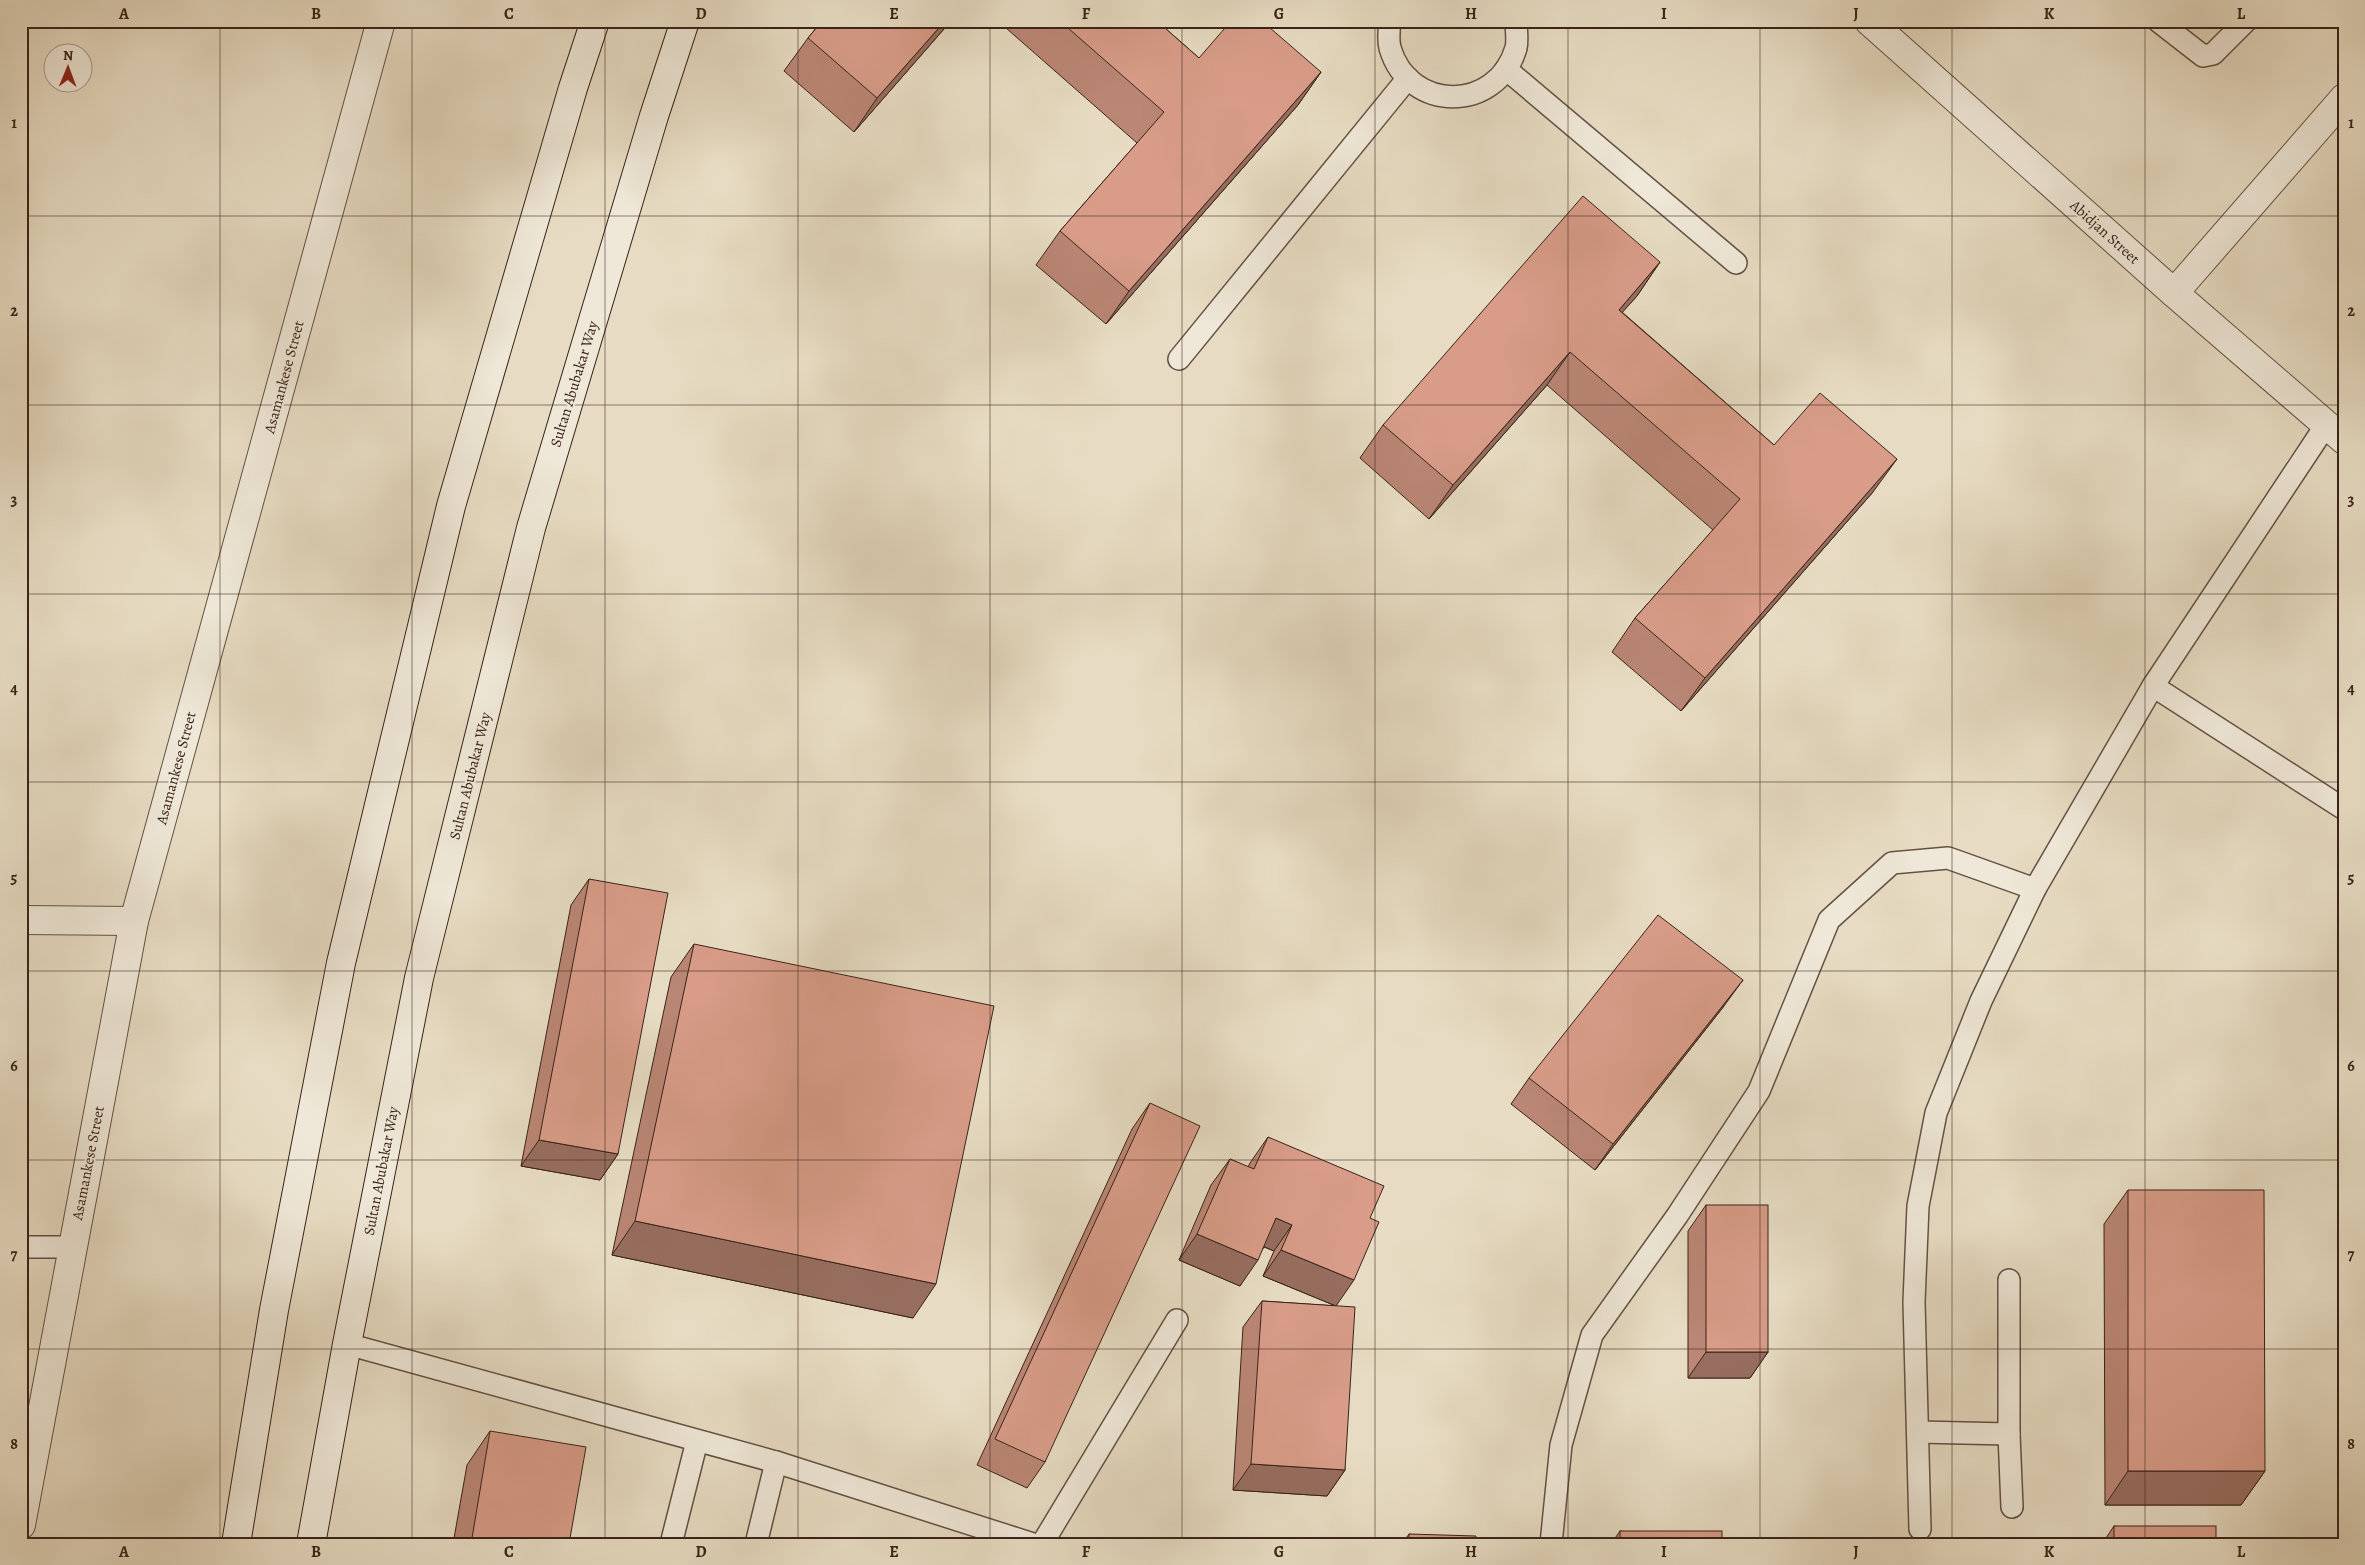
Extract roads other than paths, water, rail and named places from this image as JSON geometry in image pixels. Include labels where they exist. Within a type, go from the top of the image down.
[{"type":"main road","name":"Asamankese Street","points":[[21,1526],[134,922],[381,21]]},
{"type":"main road","points":[[236,1544],[274,1310],[341,963],[451,506],[573,88],[595,21]]},
{"type":"main road","name":"Sultan Abubakar Way","points":[[311,1544],[347,1344],[419,978],[531,528],[654,116],[685,21]]},
{"type":"main road","name":"Abidjan Street","points":[[1869,21],[2174,293],[2335,432]]},
{"type":"main road","points":[[2174,293],[2344,98]]},
{"type":"main road","points":[[21,920],[134,922]]},
{"type":"lane","points":[[1390,21],[1389,46],[1399,70],[1417,87],[1440,97],[1466,96],[1489,87],[1506,69],[1516,47],[1516,21]]},
{"type":"lane","points":[[2158,21],[2203,56],[2213,54],[2246,21]]},
{"type":"lane","points":[[1506,69],[1736,263]]},
{"type":"lane","points":[[1179,359],[1408,78]]},
{"type":"lane","points":[[1920,1530],[1914,1302],[1918,1206],[1936,1113],[1981,1001],[2035,889],[2153,686],[2335,432]]},
{"type":"lane","points":[[2153,686],[2344,809]]},
{"type":"lane","points":[[1551,1544],[1561,1445],[1592,1335],[1677,1216],[1760,1091],[1829,920],[1892,863],[1948,858],[2035,889]]},
{"type":"lane","points":[[21,1246],[72,1247]]},
{"type":"lane","points":[[2009,1280],[2009,1434],[2012,1507]]},
{"type":"lane","points":[[1042,1544],[1176,1320]]},
{"type":"lane","points":[[347,1344],[776,1462],[1034,1544]]},
{"type":"lane","points":[[1918,1432],[2009,1434]]},
{"type":"lane","points":[[672,1544],[697,1441]]},
{"type":"lane","points":[[756,1544],[776,1462]]}]
